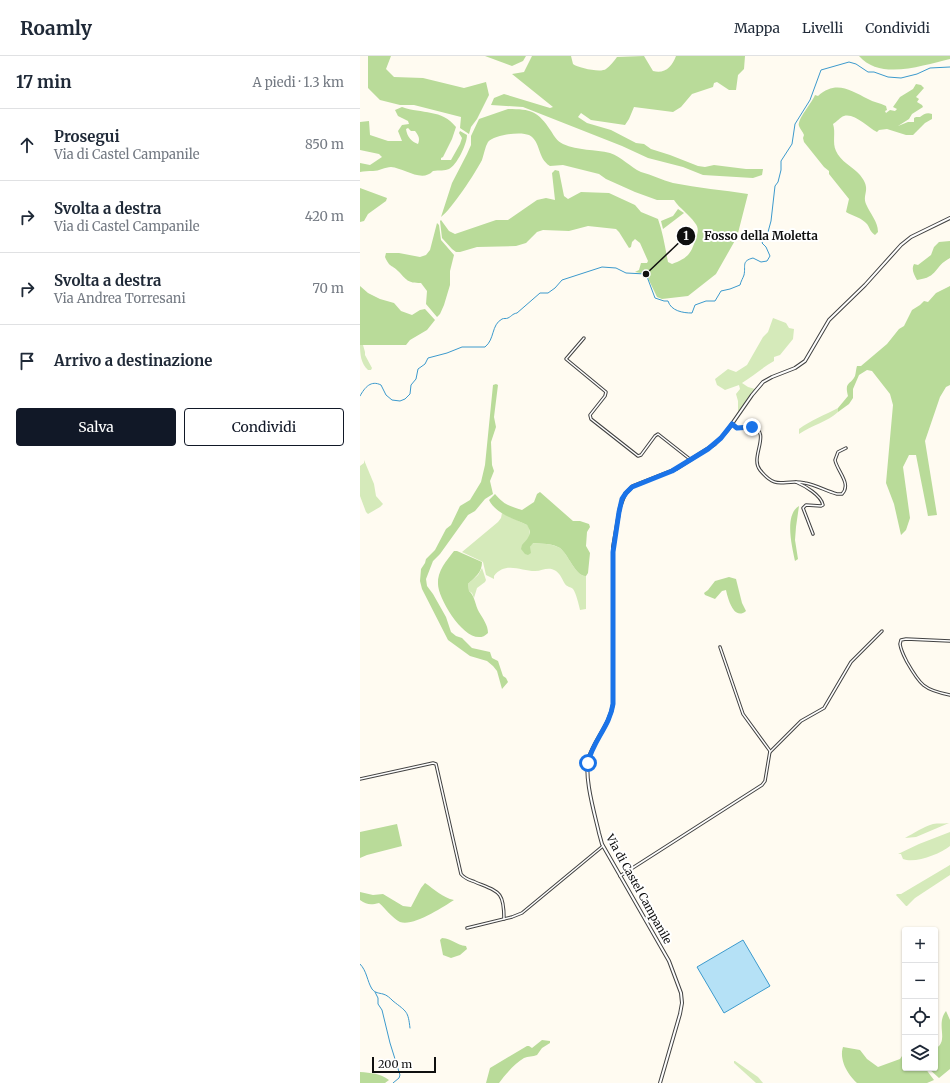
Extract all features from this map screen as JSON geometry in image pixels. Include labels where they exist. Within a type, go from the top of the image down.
[{"type":"street","name":"Via di Castel Campanile","points":[[660,1083],[680,1014],[682,994],[666,955],[603,846],[588,779],[587,766],[591,753],[609,718],[613,704],[613,552],[619,510],[624,496],[632,487],[670,472],[716,443],[764,381],[795,368],[804,362],[829,320],[865,286],[900,245],[911,237],[950,218]]},
{"type":"street","points":[[584,338],[566,359],[605,392],[605,396],[590,415],[591,418],[637,456],[641,455],[658,434],[691,460]]},
{"type":"street","points":[[732,424],[737,428],[754,428],[760,433],[762,438],[757,454],[757,464],[760,470],[769,479],[778,483],[806,483],[837,494],[842,494],[845,491],[846,486],[836,464],[835,458],[838,452],[846,448]]},
{"type":"street","points":[[794,482],[808,489],[823,502],[823,505],[821,506],[806,504],[803,508],[813,534]]},
{"type":"street","points":[[620,876],[762,784],[765,780],[770,752],[802,721],[824,709],[851,662],[882,631]]},
{"type":"street","points":[[950,641],[904,639],[900,641],[900,647],[920,682],[934,691],[950,695]]},
{"type":"street","points":[[720,647],[743,714],[770,752]]},
{"type":"street","points":[[360,779],[433,763],[436,764],[461,874],[466,879],[492,889],[500,894],[504,902],[504,919]]},
{"type":"street","points":[[467,928],[504,919],[517,915],[526,910],[603,846]]},
{"type":"green space","points":[[368,56],[391,56],[386,69],[394,77],[423,78],[464,88],[486,82],[489,95],[477,119],[471,127],[469,134],[460,128],[461,117],[414,105],[400,105],[380,100],[368,88]]},
{"type":"green space","points":[[485,56],[526,56],[523,61],[512,66]]},
{"type":"green space","points":[[532,56],[571,56],[573,64],[576,66],[590,70],[603,70],[606,69],[617,57],[644,56],[653,71],[657,72],[668,69],[676,56],[745,56],[744,69],[738,75],[736,90],[729,90],[717,82],[714,83],[713,87],[692,94],[681,107],[673,112],[634,107],[625,125],[591,120],[581,113],[578,117],[587,123],[611,130],[636,143],[644,144],[651,149],[698,166],[705,167],[714,165],[746,169],[763,169],[762,175],[753,178],[703,175],[683,167],[648,158],[622,146],[523,107],[491,105],[494,98],[504,94],[550,108],[553,107],[512,74],[524,72]]},
{"type":"green space","points":[[859,56],[950,56],[950,59],[915,67],[890,70],[868,64]]},
{"type":"green space","points":[[916,84],[921,85],[924,88],[916,97],[919,99],[917,102],[923,107],[898,126],[908,122],[914,122],[914,118],[920,117],[927,113],[932,114],[932,119],[925,123],[913,135],[906,135],[887,129],[879,130],[877,132],[857,119],[848,116],[844,116],[833,124],[834,145],[838,155],[864,180],[866,188],[866,204],[878,228],[878,232],[875,235],[865,222],[846,212],[849,199],[829,174],[829,171],[804,142],[804,135],[799,127],[800,119],[815,95],[818,96],[831,88],[843,88],[884,105],[886,106],[887,110],[885,111],[886,113],[890,110],[895,111],[897,109],[893,107],[900,97],[913,89]]},
{"type":"green space","points":[[402,107],[431,113],[444,117],[456,127],[452,139],[441,160],[451,160],[462,138],[459,133],[460,131],[467,135],[467,139],[461,154],[452,167],[446,170],[433,171],[424,176],[391,167],[375,171],[360,172],[360,163],[370,165],[382,157],[379,154],[360,150],[360,122],[369,121],[370,135],[388,141],[402,141],[398,131],[402,125],[409,124],[408,121],[398,116],[395,110]],"holes":[[[408,128],[411,131],[415,131],[417,134],[419,139],[418,144],[410,139],[406,129]]]},
{"type":"green space","points":[[508,109],[533,112],[538,115],[556,138],[563,144],[575,148],[610,153],[641,172],[673,183],[748,194],[737,237],[716,274],[688,296],[662,299],[657,297],[646,274],[635,272],[639,270],[641,263],[647,263],[648,261],[640,243],[635,239],[629,248],[616,229],[588,226],[569,231],[543,230],[537,232],[526,243],[516,246],[477,247],[460,252],[456,252],[452,249],[442,238],[441,220],[449,231],[455,234],[496,220],[508,220],[537,200],[546,198],[555,200],[552,173],[555,170],[559,171],[564,196],[568,199],[581,192],[609,193],[635,205],[641,212],[658,219],[663,235],[668,262],[672,264],[682,260],[688,255],[692,248],[698,230],[697,227],[693,220],[674,200],[657,200],[606,179],[599,174],[563,165],[550,166],[543,159],[536,141],[529,135],[520,133],[496,137],[488,142],[482,160],[474,173],[457,199],[441,217],[452,183],[471,145],[471,136],[479,119]]},
{"type":"green space","points":[[360,188],[387,198],[386,201],[368,214],[364,221],[360,222]]},
{"type":"green space","points":[[678,209],[684,213],[663,229],[661,221],[673,216]]},
{"type":"green space","points":[[437,223],[439,225],[441,240],[454,255],[450,271],[450,285],[444,305],[437,317],[426,304],[427,291],[421,283],[408,280],[389,264],[385,257],[386,253],[399,253],[420,257],[426,255],[430,250]]},
{"type":"green space","points":[[950,241],[950,258],[929,277],[917,280],[913,270],[914,264],[918,265],[931,255],[934,247],[939,242]]},
{"type":"green space","points":[[360,286],[368,293],[380,299],[394,303],[401,311],[412,315],[425,309],[435,320],[427,330],[410,340],[406,345],[360,345]]},
{"type":"green space","points":[[950,286],[950,385],[946,387],[940,397],[925,441],[937,515],[928,516],[916,455],[909,455],[903,467],[910,518],[906,530],[901,535],[894,504],[886,483],[893,405],[890,394],[872,371],[867,370],[859,375],[853,389],[853,398],[849,404],[838,412],[838,408],[848,396],[847,385],[855,376],[857,366],[861,366],[887,344],[899,329],[904,326],[912,310],[924,301],[928,302],[936,293]]},
{"type":"green space","points":[[773,318],[786,323],[789,328],[794,329],[793,339],[780,355],[774,357],[774,361],[742,383],[755,389],[738,412],[738,401],[736,394],[740,389],[739,385],[725,390],[717,385],[715,379],[728,369],[736,372],[747,365],[763,337],[768,332]]},
{"type":"green space","points":[[360,345],[363,345],[365,355],[372,368],[371,370],[368,370],[362,362]]},
{"type":"green space","points":[[493,385],[498,385],[494,417],[496,427],[491,442],[492,465],[494,471],[490,481],[493,494],[485,499],[475,511],[468,515],[440,554],[433,561],[426,579],[427,586],[446,617],[451,632],[462,638],[472,648],[490,652],[492,658],[498,661],[503,676],[508,682],[502,689],[497,671],[493,666],[487,661],[470,656],[448,640],[422,589],[420,581],[421,569],[426,559],[435,550],[446,529],[451,525],[460,506],[470,500],[481,482],[485,465]]},
{"type":"green space","points":[[838,408],[838,412],[834,415],[799,434],[799,429],[813,420]]},
{"type":"green space","points":[[364,460],[374,484],[376,496],[383,504],[368,514],[360,496],[360,466],[364,463]]},
{"type":"green space","points":[[540,492],[573,521],[580,521],[589,524],[590,527],[587,532],[586,546],[590,553],[588,573],[586,576],[582,575],[575,569],[563,551],[557,546],[533,543],[530,547],[531,553],[528,555],[525,554],[521,549],[530,533],[527,525],[500,512],[489,500],[495,494],[504,503],[522,510],[534,502],[537,494]]},
{"type":"green space","points":[[799,506],[795,540],[798,559],[795,561],[790,523],[794,510]]},
{"type":"green space","points":[[502,513],[529,527],[530,547],[532,543],[557,546],[563,551],[575,569],[582,575],[586,576],[586,609],[580,610],[573,589],[566,585],[556,571],[548,569],[530,571],[508,568],[498,571],[494,576],[494,579],[486,575],[483,562],[462,552],[498,522]]},
{"type":"green space","points":[[454,551],[482,562],[481,569],[476,577],[468,584],[469,591],[473,595],[487,627],[488,633],[481,637],[473,636],[456,622],[449,612],[439,591],[439,575],[443,566]]},
{"type":"green space","points":[[482,568],[486,580],[477,588],[474,598],[472,593],[469,591],[468,584],[478,575]]},
{"type":"green space","points":[[729,577],[736,579],[742,603],[746,611],[742,613],[738,613],[732,608],[726,590],[722,591],[715,599],[705,595],[704,593],[715,581]]},
{"type":"green space","points":[[949,823],[916,837],[905,838],[929,825]]},
{"type":"green space","points":[[397,824],[402,846],[360,858],[360,832]]},
{"type":"green space","points":[[950,832],[950,846],[934,855],[921,859],[908,860],[903,859],[901,854],[898,854],[919,844]]},
{"type":"green space","points":[[950,865],[950,875],[915,898],[907,906],[896,895],[901,894]]},
{"type":"green space","points":[[425,883],[442,895],[454,900],[428,916],[412,922],[400,922],[391,916],[379,903],[369,904],[360,900],[360,892],[373,895],[383,894],[403,906],[411,907]]},
{"type":"green space","points":[[442,938],[466,946],[467,949],[460,955],[451,958],[443,955],[440,940]]},
{"type":"green space","points":[[946,1011],[950,1020],[950,1069],[939,1078],[931,1071],[938,1071],[938,1047],[942,1042],[943,1016]]},
{"type":"green space","points":[[542,1040],[550,1041],[550,1043],[542,1048],[537,1055],[526,1057],[521,1060],[510,1069],[499,1083],[486,1083],[490,1068],[527,1046],[532,1048]]},
{"type":"green space","points":[[843,1047],[860,1050],[867,1059],[878,1067],[900,1059],[902,1056],[902,1071],[927,1071],[934,1080],[927,1083],[857,1083],[845,1066],[842,1052]]},
{"type":"green space","points":[[734,1061],[758,1077],[763,1083],[756,1083],[734,1063]]},
{"type":"green space","points":[[360,1072],[372,1073],[389,1080],[385,1083],[360,1083]]},
{"type":"water","points":[[743,940],[770,986],[724,1013],[697,967]]},
{"type":"waterway","points":[[360,396],[366,387],[374,383],[381,385],[386,395],[392,400],[400,401],[405,399],[410,394],[411,385],[416,379],[418,369],[425,364],[428,358],[462,347],[485,347],[490,340],[494,328],[502,319],[508,318],[517,313],[540,293],[548,293],[562,280],[602,267],[616,268],[626,273],[646,274],[655,298],[668,301],[672,307],[681,312],[692,313],[695,305],[706,301],[715,301],[721,291],[740,285],[744,275],[745,262],[753,258],[761,262],[767,261],[770,256],[766,247],[762,243],[768,232],[771,221],[775,186],[778,182],[781,170],[781,161],[792,144],[795,124],[810,100],[821,70],[849,62],[856,64],[868,72],[874,72],[888,77],[901,78],[917,74],[930,68],[950,67]]},
{"type":"waterway","points":[[360,964],[373,990],[377,993],[384,994],[406,1012],[410,1028]]},
{"type":"waterway","points":[[375,992],[378,998],[378,1004],[382,1010],[400,1075],[399,1078],[393,1083]]},
{"type":"place","name":"Fosso della Moletta","points":[[646,274]]},
{"type":"route","points":[[588,763],[591,753],[611,715],[613,704],[613,552],[620,504],[626,493],[632,487],[678,468],[715,444],[732,424],[737,428],[752,427]]}]
